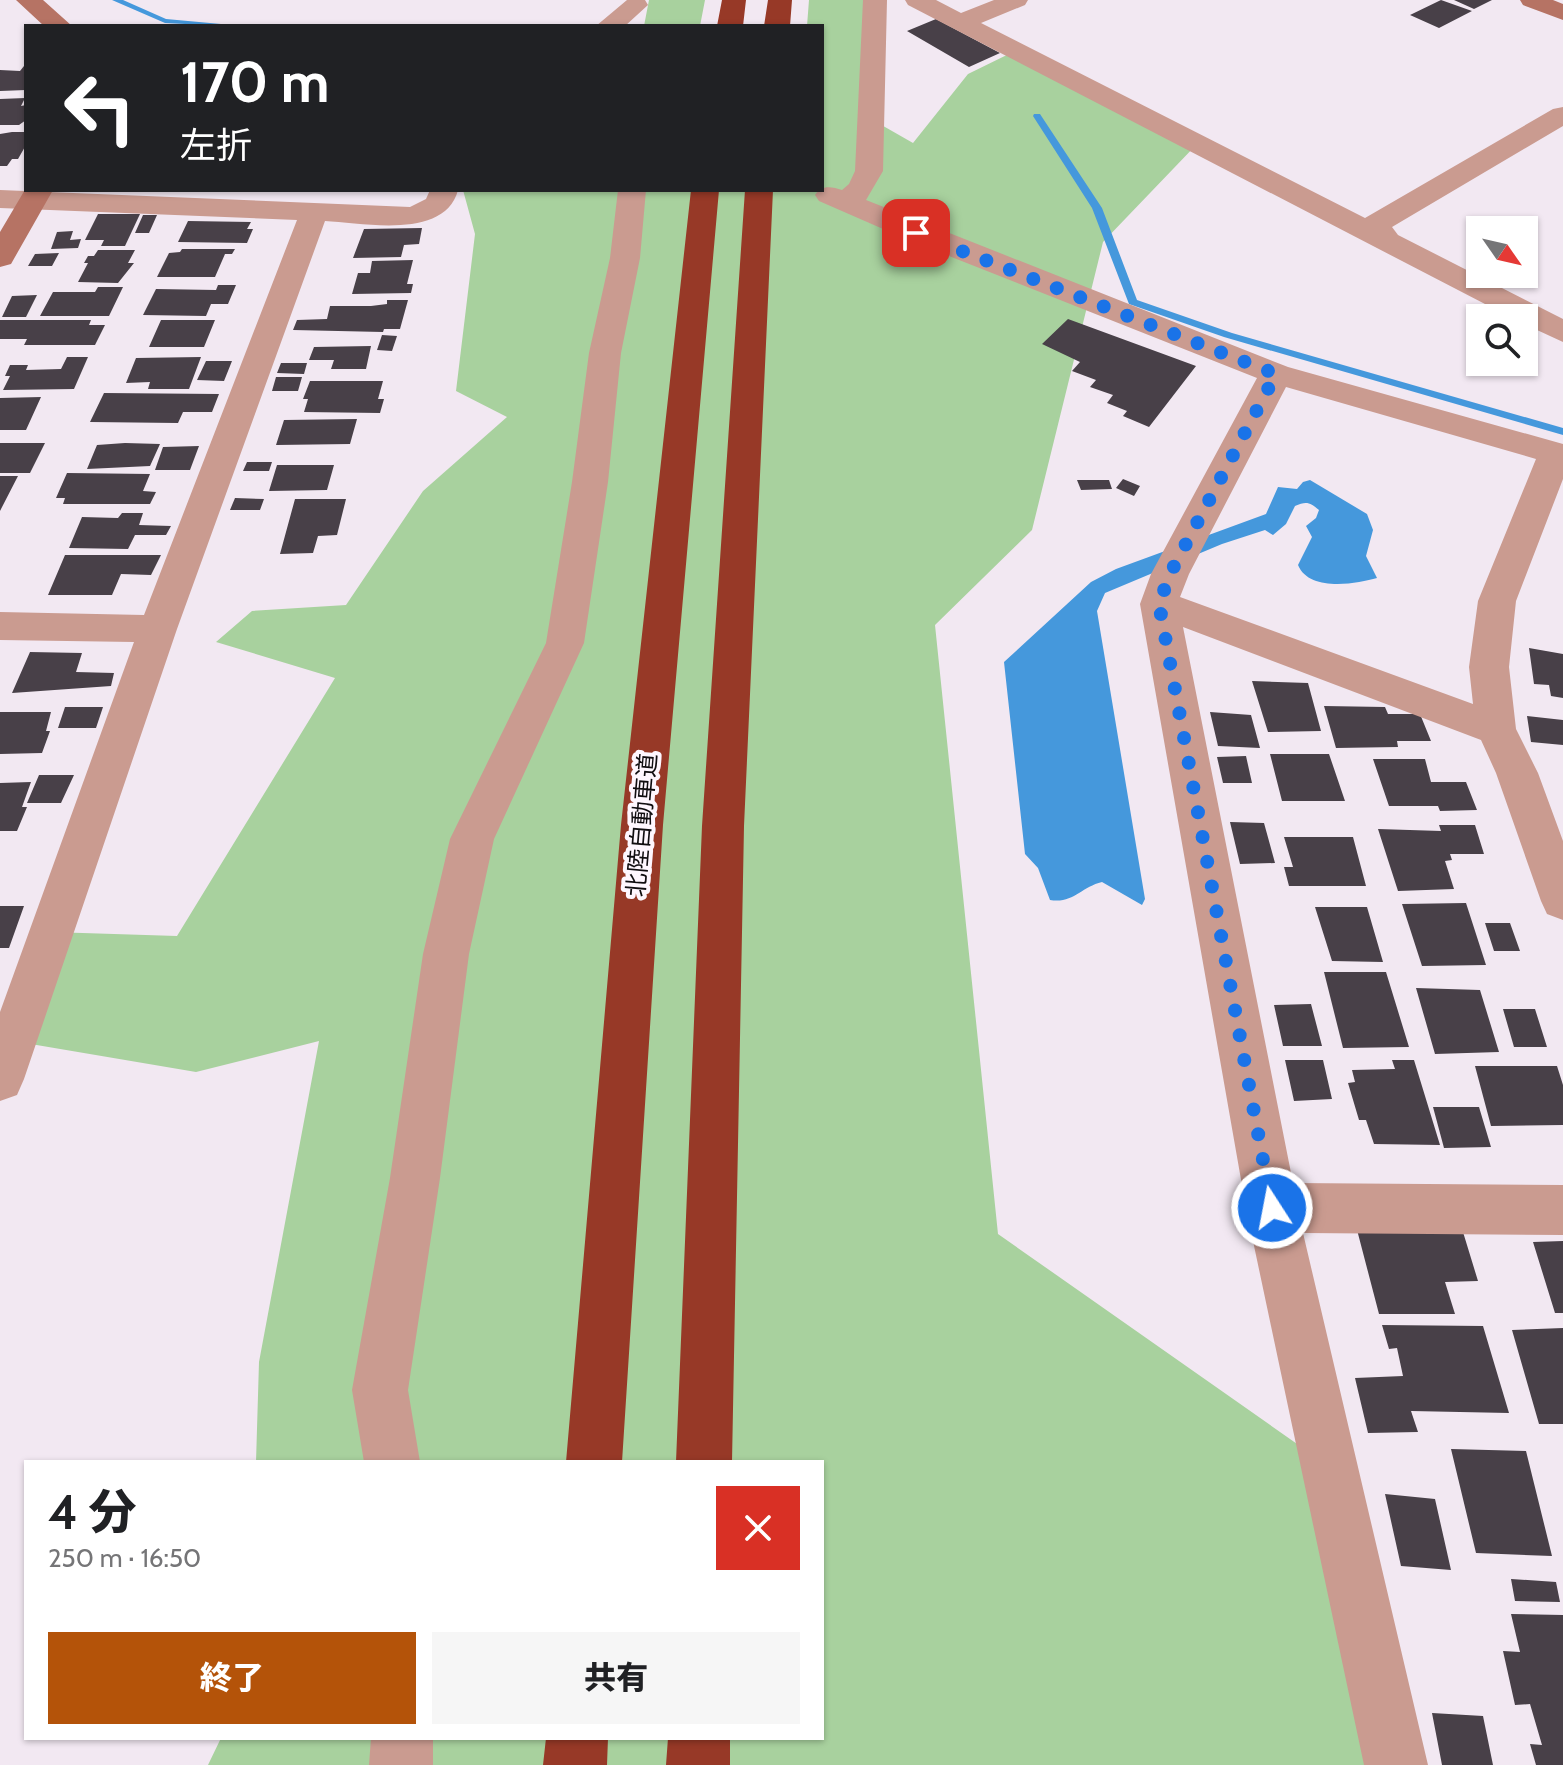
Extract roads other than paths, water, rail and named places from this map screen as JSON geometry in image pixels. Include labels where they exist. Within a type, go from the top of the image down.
[{"type":"highway","points":[[730,24],[734,0]]},
{"type":"highway","points":[[777,24],[780,0]]},
{"type":"highway","name":"北陸自動車道","points":[[594,1460],[614,1150],[672,486],[705,192]]},
{"type":"highway","points":[[704,1460],[709,1139],[737,498],[759,192]]},
{"type":"highway","points":[[575,1765],[577,1740]]},
{"type":"highway","points":[[698,1765],[699,1740]]},
{"type":"street","points":[[28,0],[57,24]]},
{"type":"street","points":[[875,0],[851,188],[1276,374],[1560,454],[1497,601],[1489,667],[1496,729],[1517,773],[1563,901]]},
{"type":"street","points":[[917,0],[1563,332]]},
{"type":"street","points":[[963,21],[1016,0]]},
{"type":"street","points":[[1532,0],[1563,13]]},
{"type":"street","points":[[612,24],[635,10]]},
{"type":"street","points":[[1387,241],[1375,224],[1381,218],[1563,115]]},
{"type":"street","points":[[0,199],[37,195],[411,216],[431,211],[444,192]]},
{"type":"street","points":[[392,1460],[380,1390],[446,954],[472,839],[565,643],[605,353],[625,258],[632,192]]},
{"type":"street","points":[[0,258],[37,195]]},
{"type":"street","points":[[0,1079],[158,629],[315,210]]},
{"type":"street","points":[[1276,374],[1170,574],[1159,604],[1272,1208],[1396,1765]]},
{"type":"street","points":[[1159,604],[1496,729]]},
{"type":"street","points":[[0,626],[158,629]]},
{"type":"street","points":[[1272,1208],[1563,1210]]},
{"type":"street","points":[[401,1765],[402,1740]]},
{"type":"water","points":[[1310,480],[1367,514],[1373,530],[1366,556],[1377,578],[1334,584],[1322,583],[1304,574],[1298,565],[1312,537],[1306,526],[1316,518],[1319,510],[1305,503],[1295,506],[1286,524],[1273,535],[1265,530],[1222,544],[1105,593],[1097,611],[1145,899],[1142,905],[1102,882],[1065,900],[1050,900],[1038,868],[1025,854],[1004,662],[1091,582],[1116,569],[1266,514],[1278,487],[1297,489]]},
{"type":"waterway","points":[[116,0],[165,21],[199,24]]},
{"type":"waterway","points":[[1037,116],[1097,208],[1133,302],[1228,335],[1563,432]]}]
